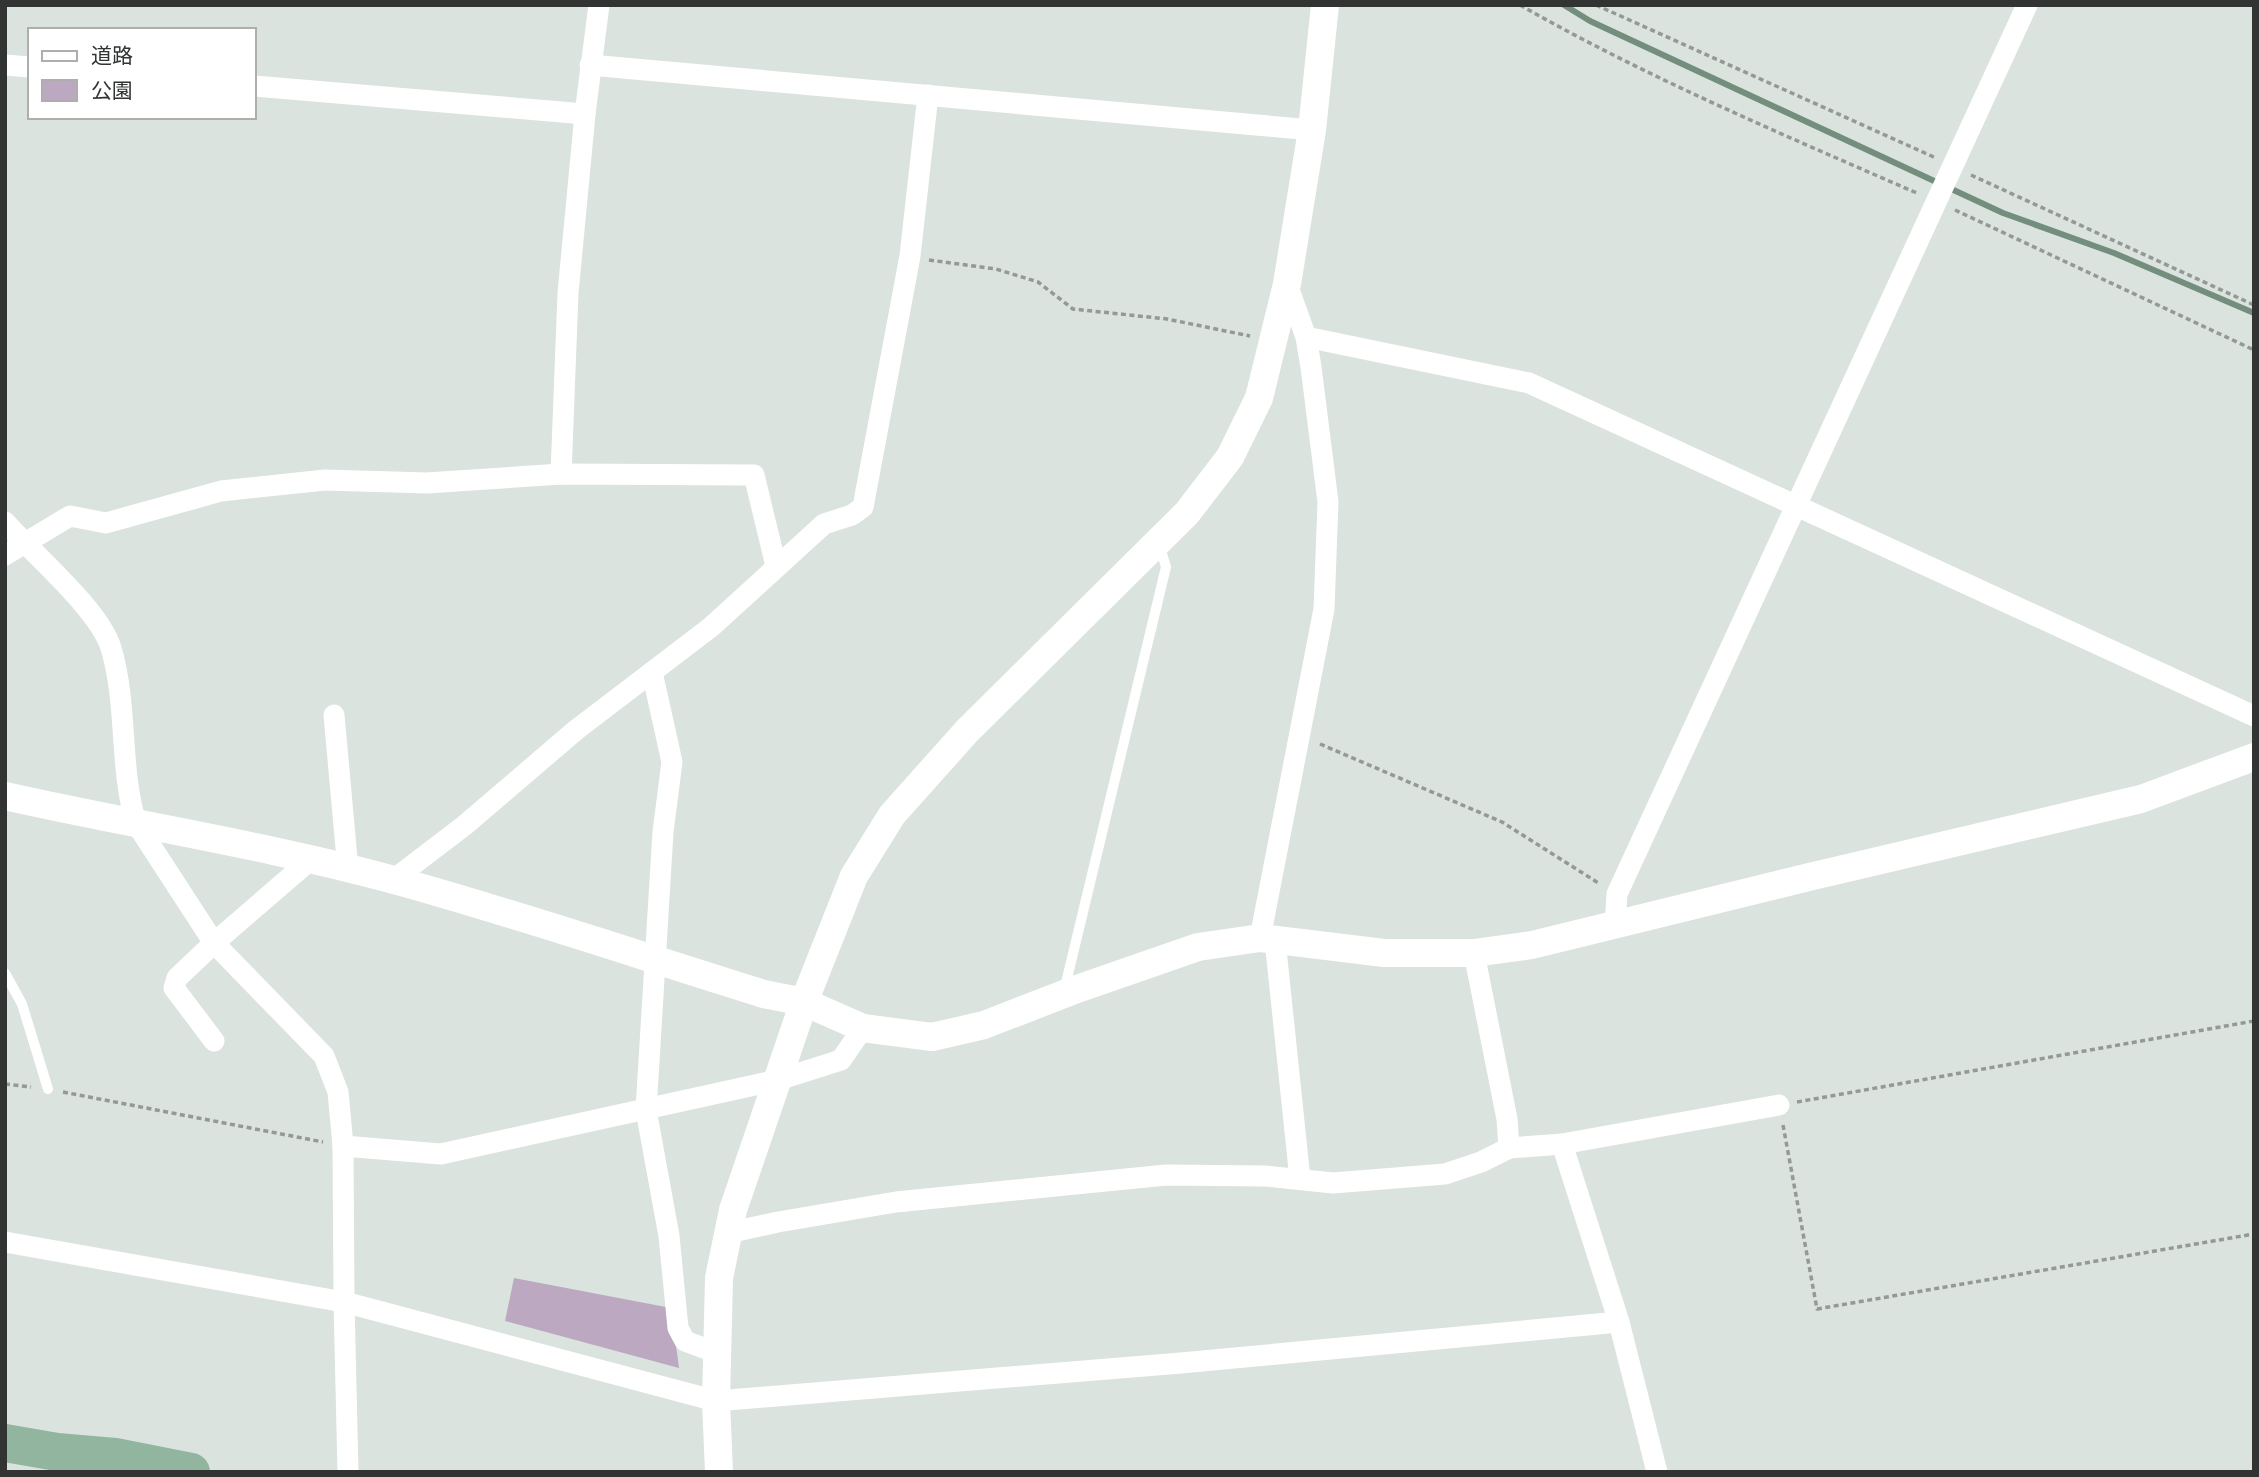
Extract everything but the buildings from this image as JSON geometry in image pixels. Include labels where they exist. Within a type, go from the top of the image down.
[{"type":"street","points":[[561,474],[568,293],[584,114],[598,5]]},
{"type":"street","points":[[719,1472],[716,1401],[719,1278],[733,1210],[804,1002],[853,876],[892,815],[967,731],[1187,513],[1230,457],[1259,398],[1287,284],[1312,130],[1325,5]]},
{"type":"street","points":[[1615,926],[1617,894],[2027,5]]},
{"type":"street","points":[[5,65],[28,67]]},
{"type":"street","points":[[590,65],[1312,130]]},
{"type":"street","points":[[256,86],[584,114]]},
{"type":"street","points":[[393,880],[465,825],[576,730],[711,627],[824,524],[863,507],[910,257],[928,96]]},
{"type":"street","points":[[1287,284],[1306,337],[1328,502],[1324,609],[1299,735],[1268,939],[1300,1179]]},
{"type":"street","points":[[1306,337],[1529,383],[2254,716]]},
{"type":"street","points":[[5,555],[71,516],[106,523],[221,491],[325,480],[427,483],[561,474],[754,475],[776,566]]},
{"type":"street","points":[[5,522],[89,610],[111,646],[121,702],[130,803],[136,823],[214,943],[324,1056],[338,1091],[343,1146],[348,1472]]},
{"type":"street","points":[[652,672],[672,762],[663,832],[646,1110],[669,1236],[678,1328],[685,1341],[717,1353]]},
{"type":"street","points":[[334,715],[348,870]]},
{"type":"street","points":[[5,796],[393,880],[764,994],[804,1002],[863,1028],[932,1037],[984,1025],[1198,947],[1268,939],[1384,953],[1474,953],[1532,945],[2141,799],[2254,757]]},
{"type":"street","points":[[214,1041],[174,988],[177,978],[309,861]]},
{"type":"street","points":[[1474,953],[1507,1119],[1509,1148]]},
{"type":"street","points":[[343,1146],[441,1154],[646,1110],[778,1080],[841,1060],[863,1028]]},
{"type":"street","points":[[728,1233],[896,1202],[1166,1175],[1265,1176],[1333,1183],[1445,1174],[1481,1162],[1509,1148],[1562,1144],[1779,1105]]},
{"type":"street","points":[[1562,1144],[1619,1322],[1657,1472]]},
{"type":"street","points":[[5,1242],[344,1302],[716,1401],[1181,1363],[1619,1322]]},
{"type":"lane","points":[[1063,994],[1166,566],[1159,542]]},
{"type":"lane","points":[[5,973],[22,1004],[48,1089]]},
{"type":"path","points":[[1520,5],[1570,34],[1703,100],[1937,202],[2254,350]]},
{"type":"path","points":[[1596,5],[1952,165],[2254,305]]},
{"type":"path","points":[[910,257],[996,269],[1038,282],[1073,309],[1167,319],[1275,341]]},
{"type":"path","points":[[1299,735],[1502,822],[1617,894]]},
{"type":"path","points":[[2254,1021],[1779,1105],[1816,1309],[2254,1234]]},
{"type":"path","points":[[5,1084],[48,1089],[343,1146]]},
{"type":"green space","points":[[514,1278],[671,1308],[679,1368],[505,1321]]},
{"type":"waterway","points":[[1564,5],[1590,21],[2003,213],[2114,253],[2254,313]]},
{"type":"waterway","points":[[5,1443],[57,1452],[115,1457],[191,1472]]}]
